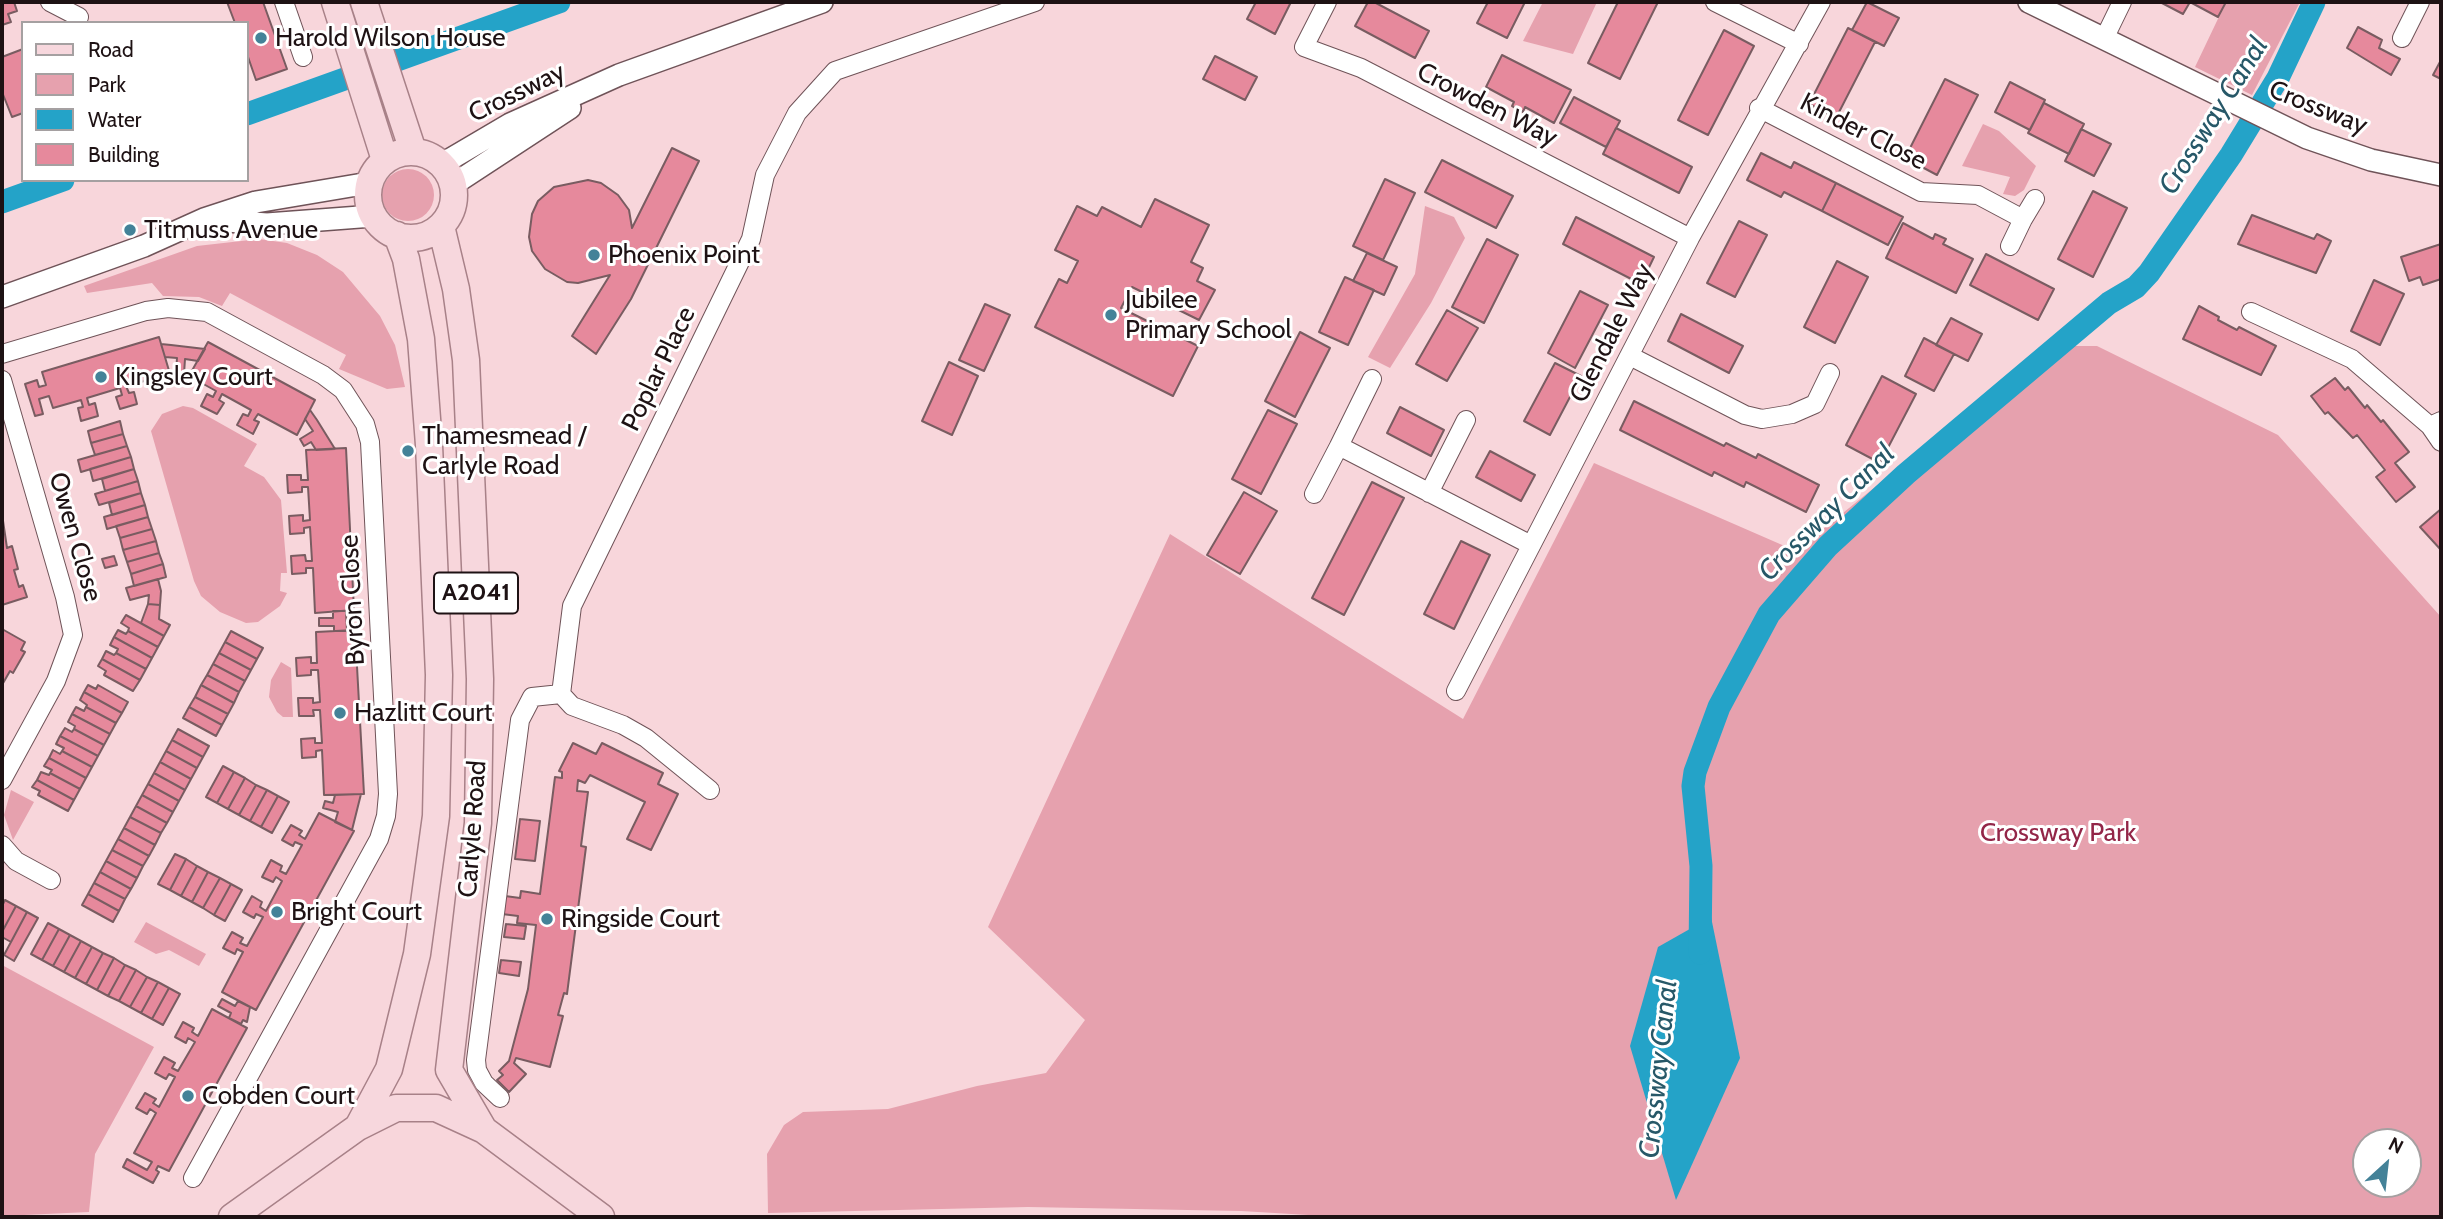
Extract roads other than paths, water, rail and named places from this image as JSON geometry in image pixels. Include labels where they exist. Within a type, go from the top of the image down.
[{"type":"main road","points":[[364,2],[413,151]]},
{"type":"main road","points":[[336,3],[385,160]]},
{"type":"main road","points":[[413,151],[428,154],[448,174],[452,209],[441,226],[419,237],[397,235],[383,228],[373,216],[368,202],[369,183],[385,160],[398,153],[413,151]]},
{"type":"main road","name":"Carlyle Road","points":[[441,226],[456,289],[466,360],[481,679],[478,823],[449,1070],[484,1130]]},
{"type":"main road","name":"Carlyle Road","points":[[358,1127],[389,1069],[417,954],[436,816],[439,675],[421,339],[406,259],[397,235]]},
{"type":"main road","points":[[232,1217],[358,1127],[396,1108],[436,1108],[484,1130],[601,1217]]},
{"type":"street","points":[[50,2],[79,17]]},
{"type":"street","points":[[284,2],[303,57]]},
{"type":"street","name":"Crossway","points":[[448,174],[619,75],[822,2]]},
{"type":"street","name":"Poplar Place","points":[[561,694],[572,606],[751,239],[765,175],[797,113],[835,71],[1035,2]]},
{"type":"street","name":"Crowden Way","points":[[1326,2],[1304,47],[1362,68],[1689,238]]},
{"type":"street","points":[[1715,2],[1799,44]]},
{"type":"street","name":"Glendale Way","points":[[1456,691],[1689,238],[1759,108],[1799,44],[1821,2]]},
{"type":"street","name":"Crossway","points":[[2029,2],[2307,138],[2371,160],[2441,175]]},
{"type":"street","points":[[2104,39],[2122,2]]},
{"type":"street","points":[[2402,38],[2420,2]]},
{"type":"street","name":"Kinder Close","points":[[1759,108],[1921,192],[1978,195],[2023,219]]},
{"type":"street","points":[[2,297],[156,242],[204,219],[256,202],[369,183]]},
{"type":"street","points":[[2010,246],[2035,199]]},
{"type":"street","points":[[204,219],[267,225],[373,216]]},
{"type":"street","name":"Byron Close","points":[[2,354],[146,311],[179,308],[206,312],[323,375],[343,390],[365,424],[370,442],[388,794],[386,816],[379,839],[193,1178]]},
{"type":"street","points":[[2251,312],[2352,359],[2435,424],[2441,442]]},
{"type":"street","points":[[1630,356],[1745,415],[1762,419],[1792,414],[1815,404],[1830,373]]},
{"type":"street","points":[[1314,494],[1372,379]]},
{"type":"street","name":"Owen Close","points":[[2,380],[65,597],[73,635],[56,681],[2,780]]},
{"type":"street","points":[[1429,493],[1466,420]]},
{"type":"street","points":[[1339,446],[1531,545]]},
{"type":"street","points":[[500,1098],[477,1070],[476,1059],[520,720],[532,697],[561,694],[572,706],[622,725],[646,738],[710,790]]},
{"type":"street","points":[[2,845],[16,861],[51,880]]},
{"type":"water","points":[[1711,917],[1740,1058],[1676,1200],[1630,1046],[1658,947]]},
{"type":"waterway","points":[[248,114],[559,2]]},
{"type":"waterway","name":"Crossway Canal","points":[[1700,953],[1701,866],[1693,786],[1695,772],[1719,707],[1769,614],[1828,546],[1906,474],[2109,303],[2136,287],[2149,273],[2231,155],[2278,78],[2314,2]]},
{"type":"waterway","points":[[2,202],[57,182]]},
{"type":"place","name":"Harold Wilson House","points":[[261,38]]},
{"type":"place","name":"Titmuss Avenue","points":[[130,230]]},
{"type":"place","name":"Phoenix Point","points":[[594,255]]},
{"type":"place","name":"Jubilee Primary School","points":[[1111,315]]},
{"type":"place","name":"Kingsley Court","points":[[101,377]]},
{"type":"place","name":"Thamesmead / Carlyle Road","points":[[408,451]]},
{"type":"place","name":"Hazlitt Court","points":[[340,713]]},
{"type":"place","name":"Bright Court","points":[[277,912]]},
{"type":"place","name":"Ringside Court","points":[[547,919]]},
{"type":"place","name":"Cobden Court","points":[[188,1096]]},
{"type":"park label","name":"Crossway Park","points":[[2058,833]]}]
